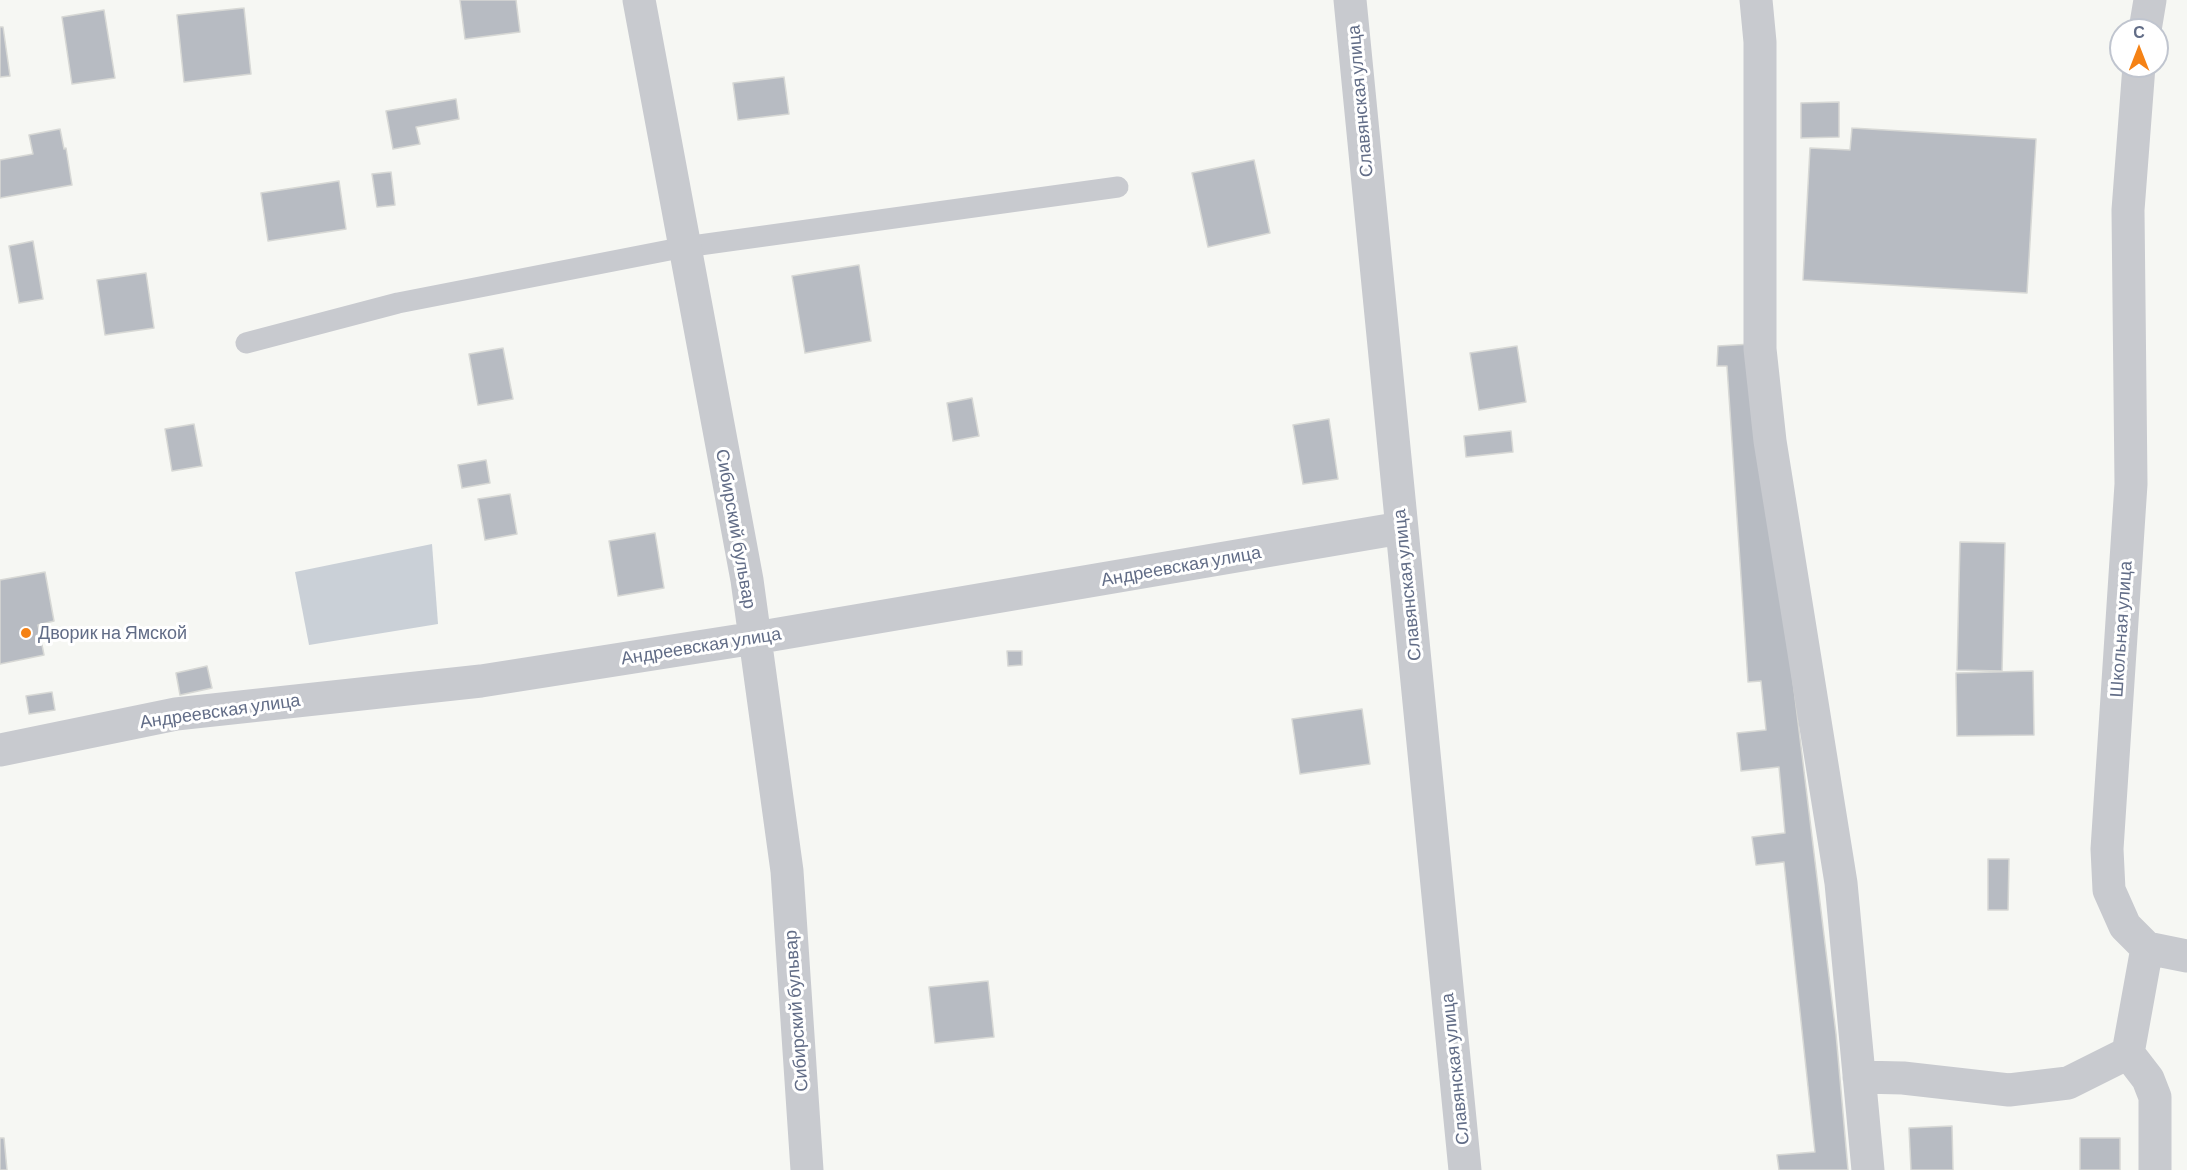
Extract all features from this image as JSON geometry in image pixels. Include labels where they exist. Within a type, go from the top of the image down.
[{"type":"street","name":"Сибирский бульвар","points":[[639,0],[747,580],[787,872],[807,1170]]},
{"type":"street","name":"Славянская улица","points":[[1350,0],[1465,1170]]},
{"type":"street","points":[[1756,0],[1760,42],[1760,349],[1770,441],[1841,883],[1868,1170]]},
{"type":"street","points":[[2147,18],[2150,0]]},
{"type":"street","name":"Школьная улица","points":[[2138,78],[2128,210],[2131,484],[2107,849],[2109,890],[2124,926],[2146,948]]},
{"type":"street","name":"Андреевская улица","points":[[0,750],[176,714],[482,681],[755,638],[1401,528]]},
{"type":"street","points":[[2155,1170],[2155,1097],[2148,1079],[2128,1053],[2146,948],[2187,956]]},
{"type":"street","points":[[1859,1077],[1902,1078],[2009,1090],[2068,1083],[2128,1053]]},
{"type":"lane","points":[[246,343],[398,303],[685,247],[1118,187]]},
{"type":"shaded area","points":[[432,544],[438,624],[309,645],[295,572]]},
{"type":"building","points":[[460,0],[516,0],[520,32],[465,39]]},
{"type":"building","points":[[244,8],[251,74],[184,82],[177,15]]},
{"type":"building","points":[[104,10],[115,78],[72,84],[62,17]]},
{"type":"building","points":[[0,27],[3,27],[10,76],[0,77]]},
{"type":"building","points":[[784,77],[789,114],[738,120],[733,83]]},
{"type":"building","points":[[456,99],[459,119],[416,127],[420,144],[393,149],[386,111]]},
{"type":"building","points":[[1839,102],[1839,137],[1801,138],[1801,103]]},
{"type":"building","points":[[1852,128],[2036,139],[2027,293],[1803,280],[1810,148],[1850,150]]},
{"type":"building","points":[[60,129],[64,149],[66,148],[72,185],[0,198],[0,160],[33,154],[29,135]]},
{"type":"building","points":[[1254,160],[1270,233],[1208,247],[1192,173]]},
{"type":"building","points":[[391,172],[395,205],[377,207],[372,174]]},
{"type":"building","points":[[339,181],[346,229],[268,241],[261,193]]},
{"type":"building","points":[[33,241],[43,299],[19,303],[9,246]]},
{"type":"building","points":[[859,265],[871,341],[805,353],[792,276]]},
{"type":"building","points":[[146,273],[154,328],[105,335],[97,280]]},
{"type":"building","points":[[1752,344],[1836,1034],[1848,1170],[1779,1170],[1777,1155],[1815,1152],[1784,862],[1756,865],[1752,837],[1785,833],[1779,767],[1741,771],[1737,733],[1766,730],[1761,681],[1748,682],[1727,366],[1717,366],[1718,346]]},
{"type":"building","points":[[1517,346],[1526,402],[1479,410],[1470,353]]},
{"type":"building","points":[[503,348],[513,399],[478,405],[469,354]]},
{"type":"building","points":[[972,398],[979,436],[953,441],[947,403]]},
{"type":"building","points":[[1329,419],[1338,479],[1303,484],[1293,425]]},
{"type":"building","points":[[194,424],[202,466],[172,471],[165,429]]},
{"type":"building","points":[[1511,431],[1513,452],[1466,457],[1464,436]]},
{"type":"building","points":[[486,460],[490,483],[462,488],[458,465]]},
{"type":"building","points":[[510,494],[517,534],[485,540],[478,499]]},
{"type":"building","points":[[655,533],[664,588],[618,596],[609,541]]},
{"type":"building","points":[[1960,542],[2005,543],[2002,671],[1957,670]]},
{"type":"building","points":[[45,572],[54,621],[38,625],[44,655],[0,664],[0,580]]},
{"type":"building","points":[[1007,651],[1022,651],[1022,665],[1008,666]]},
{"type":"building","points":[[207,666],[212,688],[180,695],[176,673]]},
{"type":"building","points":[[2033,671],[2034,735],[1957,736],[1956,673]]},
{"type":"building","points":[[52,692],[55,710],[29,714],[26,696]]},
{"type":"building","points":[[1362,709],[1370,764],[1300,774],[1292,719]]},
{"type":"building","points":[[1988,859],[2009,859],[2008,910],[1988,910]]},
{"type":"building","points":[[988,981],[994,1037],[935,1043],[929,987]]},
{"type":"building","points":[[1952,1126],[1953,1170],[1911,1170],[1909,1128]]},
{"type":"building","points":[[0,1138],[4,1138],[7,1170],[0,1170]]},
{"type":"building","points":[[2080,1138],[2120,1138],[2120,1170],[2080,1170]]},
{"type":"place","name":"Дворик на Ямской","points":[[26,633]]}]
